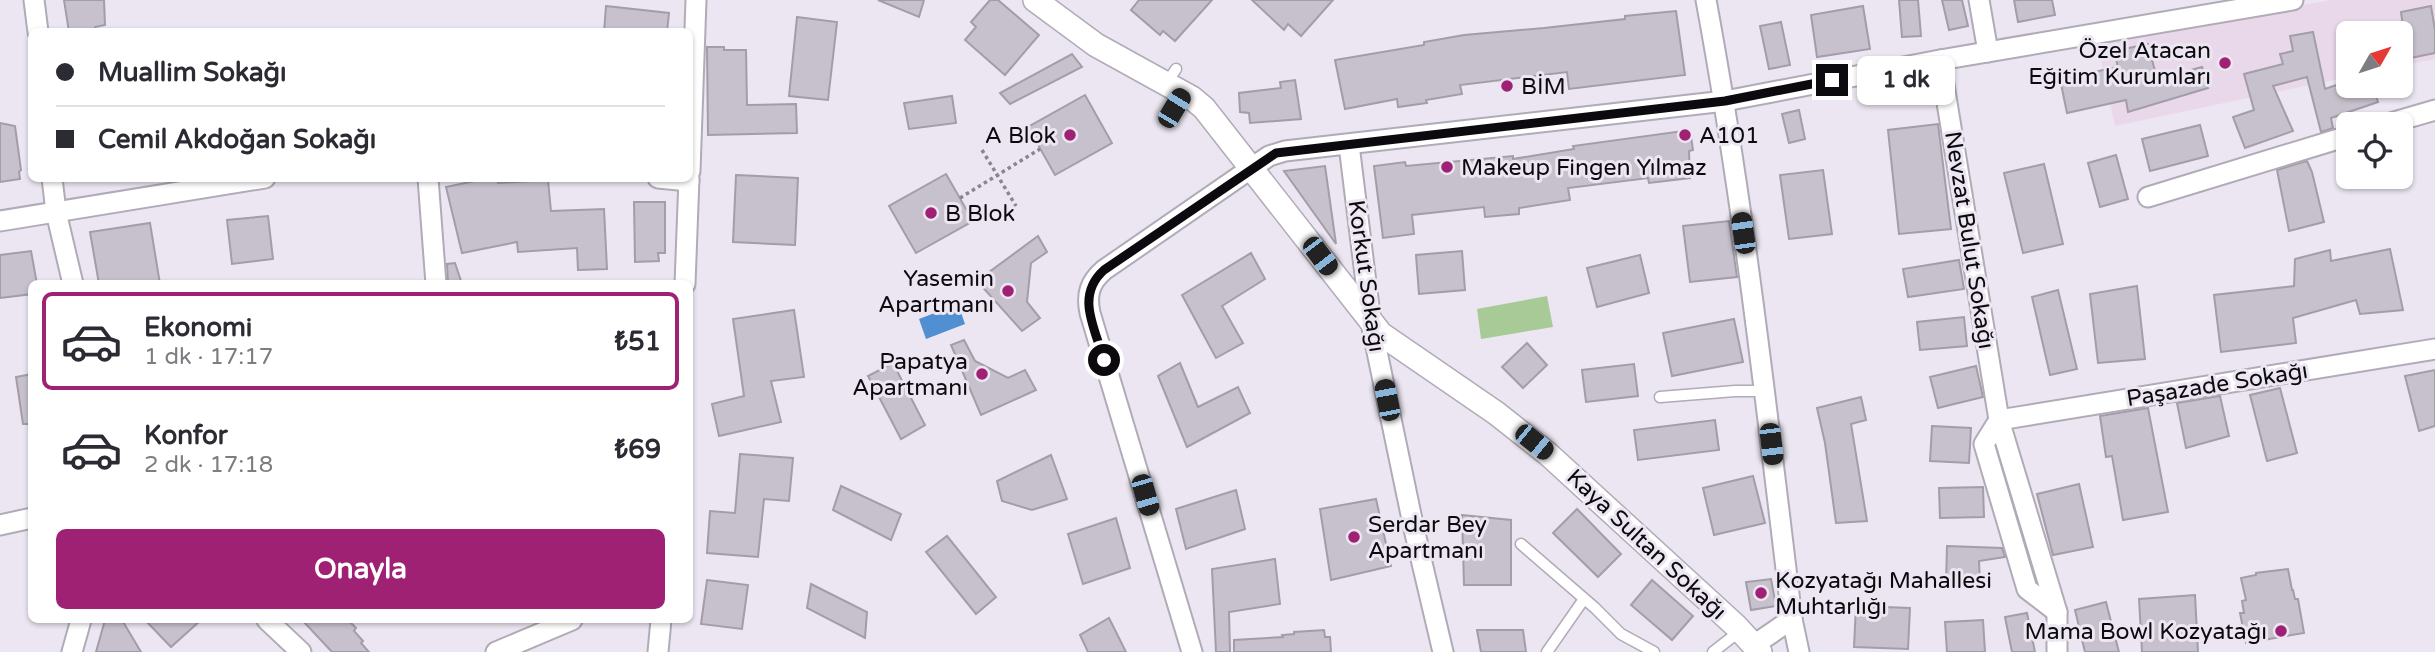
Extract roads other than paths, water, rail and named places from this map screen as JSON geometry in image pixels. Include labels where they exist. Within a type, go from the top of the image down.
[{"type":"street","points":[[34,0],[37,28]]},
{"type":"street","points":[[693,76],[696,0]]},
{"type":"street","name":"Kaya Sultan Sokağı","points":[[1035,0],[1091,42],[1204,108],[1371,323],[1391,342],[1496,413],[1548,454],[1752,643]]},
{"type":"street","points":[[1706,0],[1725,101],[1765,391],[1792,619],[1799,652]]},
{"type":"street","points":[[1979,0],[1988,52]]},
{"type":"street","points":[[1192,652],[1090,313],[1088,294],[1092,282],[1104,270],[1276,153],[1725,101],[1940,60],[2293,0]]},
{"type":"street","name":"Nevzat Bulut Sokağı","points":[[1940,60],[1999,420],[2057,612],[2057,652]]},
{"type":"street","points":[[2413,116],[2435,110]]},
{"type":"street","points":[[2148,197],[2336,140]]},
{"type":"street","name":"Korkut Sokağı","points":[[1349,145],[1371,323],[1411,517],[1443,652]]},
{"type":"street","points":[[52,182],[56,212],[72,280]]},
{"type":"street","points":[[0,221],[240,182]]},
{"type":"street","points":[[428,182],[436,280]]},
{"type":"street","points":[[685,280],[689,182]]},
{"type":"street","name":"Paşazade Sokağı","points":[[1999,420],[2435,349]]},
{"type":"street","points":[[0,525],[28,519]]},
{"type":"street","points":[[1752,643],[1792,619]]},
{"type":"street","points":[[72,652],[80,623]]},
{"type":"street","points":[[270,623],[301,652]]},
{"type":"street","points":[[496,652],[565,623]]},
{"type":"street","points":[[658,652],[661,623]]},
{"type":"lane","points":[[1660,397],[1765,391]]},
{"type":"lane","points":[[1521,544],[1621,634],[1654,652]]},
{"type":"lane","points":[[1546,652],[1584,598]]},
{"type":"lane","points":[[1713,652],[1752,643]]},
{"type":"water","points":[[958,304],[965,324],[926,339],[919,319]]},
{"type":"place","name":"Özel Atacan Eğitim Kurumları","points":[[2225,63]]},
{"type":"place","name":"BİM","points":[[1507,86]]},
{"type":"place","name":"A Blok","points":[[1070,135]]},
{"type":"place","name":"A101","points":[[1685,135]]},
{"type":"place","name":"Makeup Fingen Yılmaz","points":[[1447,167]]},
{"type":"place","name":"B Blok","points":[[931,213]]},
{"type":"place","name":"Yasemin Apartmanı","points":[[1008,291]]},
{"type":"place","name":"Papatya Apartmanı","points":[[982,374]]},
{"type":"place","name":"Serdar Bey Apartmanı","points":[[1354,537]]},
{"type":"place","name":"Kozyatağı Mahallesi Muhtarlığı","points":[[1761,593]]},
{"type":"place","name":"Mama Bowl Kozyatağı","points":[[2281,631]]}]
